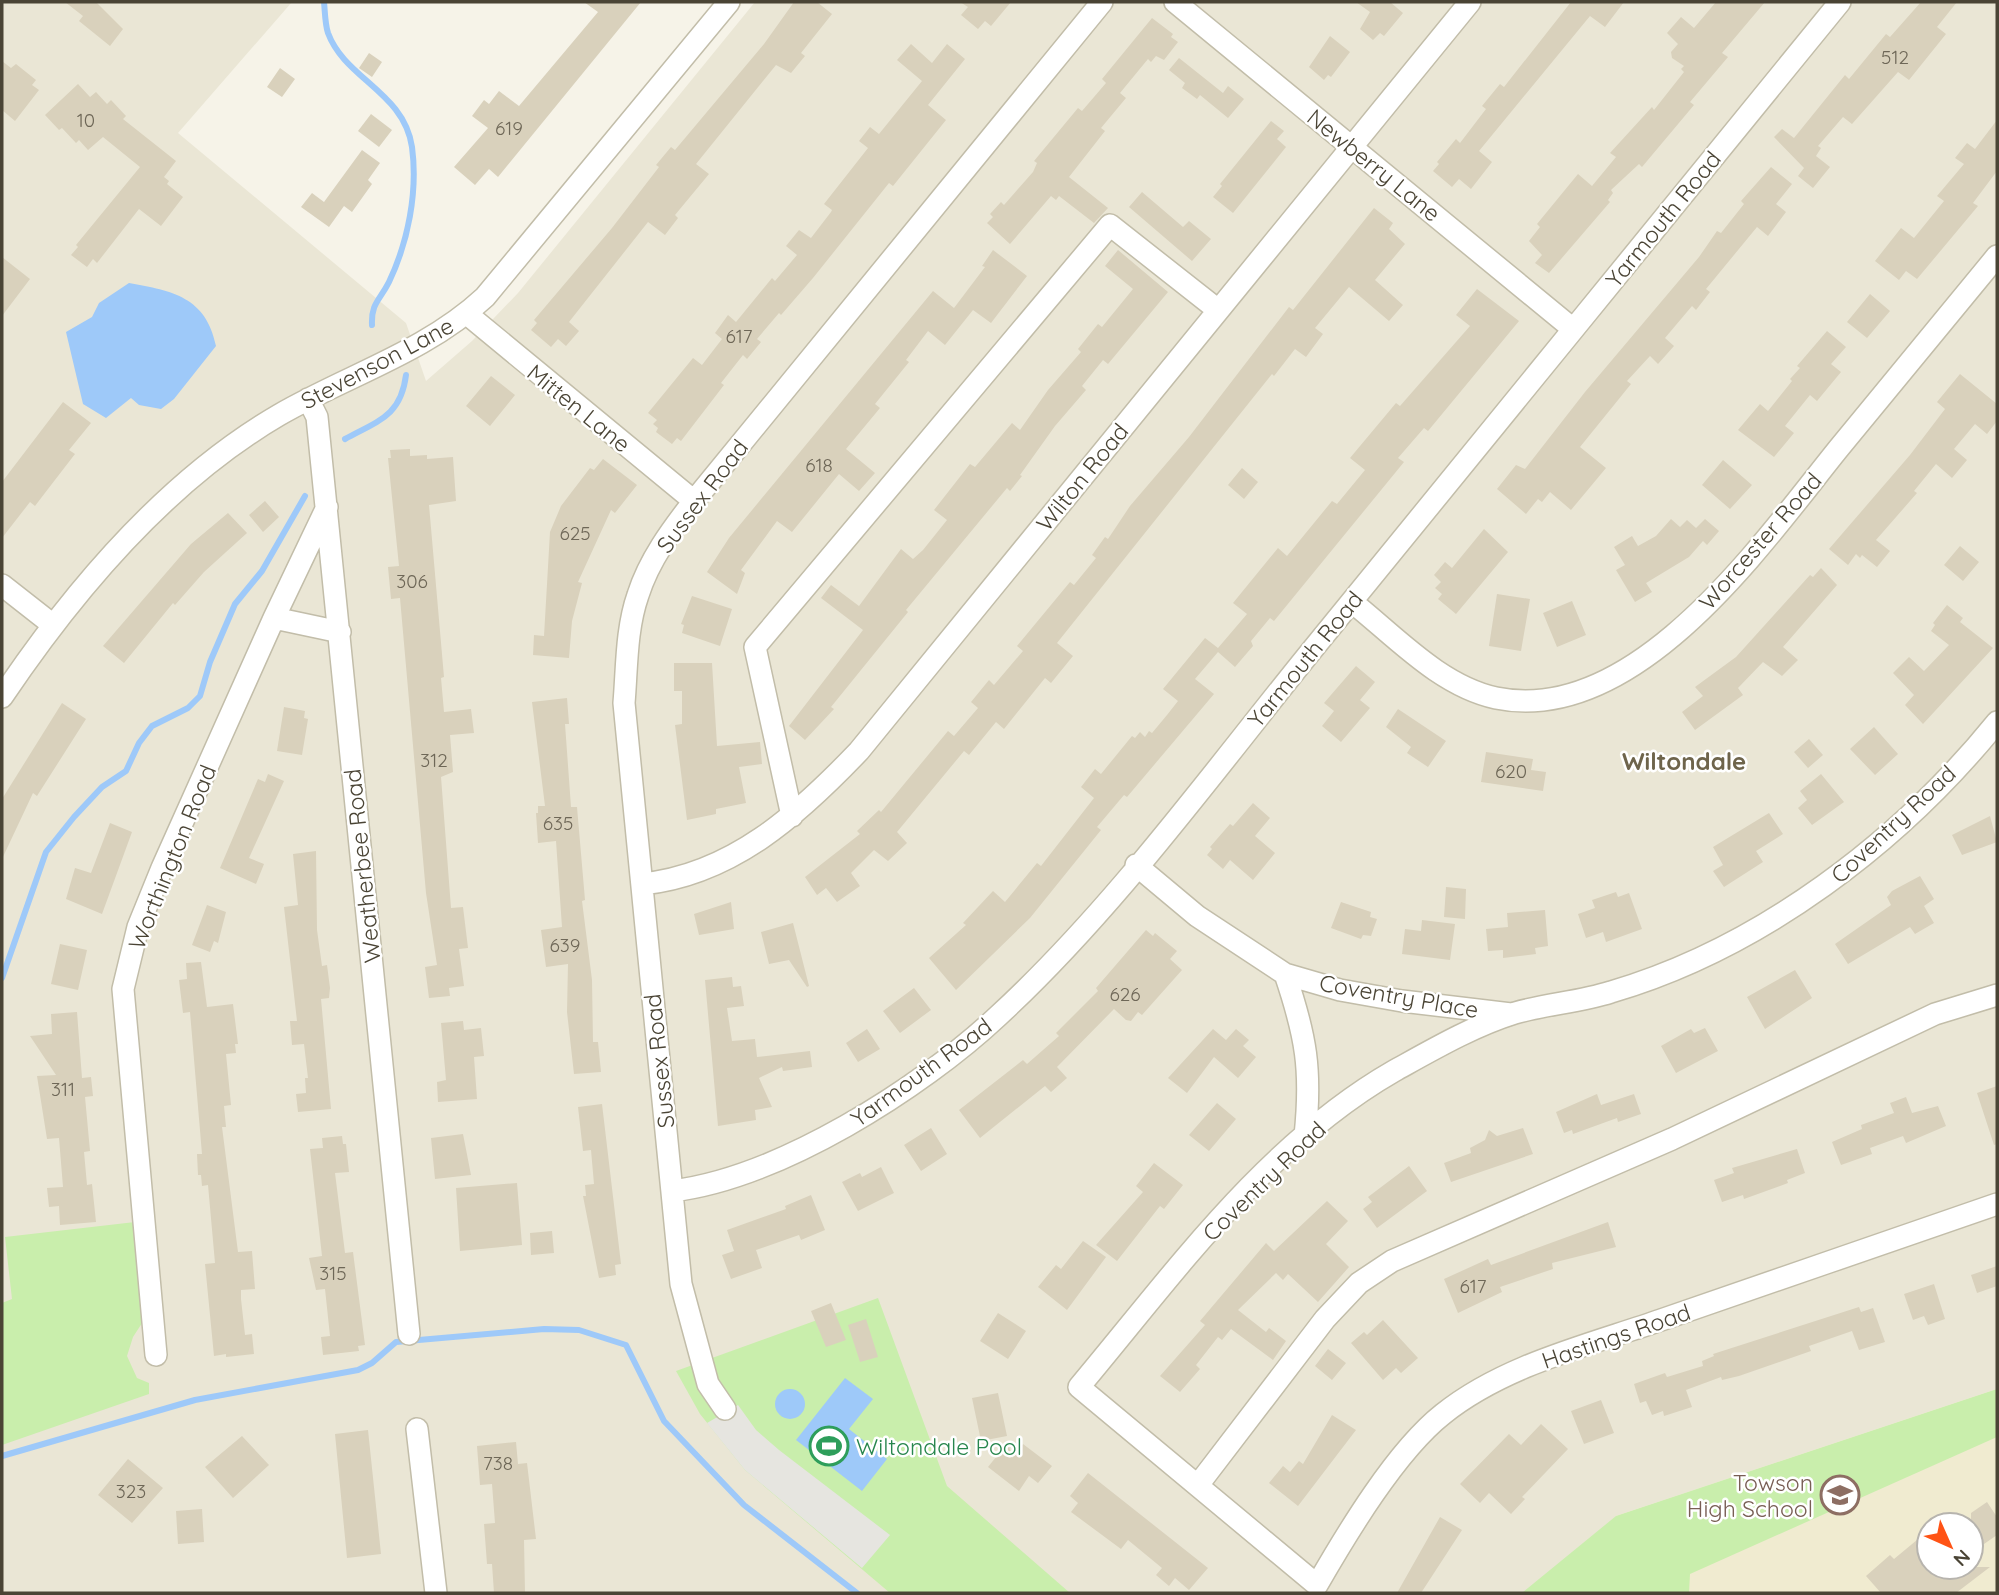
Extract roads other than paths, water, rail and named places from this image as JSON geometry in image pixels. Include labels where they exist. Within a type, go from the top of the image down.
[{"type":"street","name":"Stevenson Lane","points":[[2,697],[53,625],[129,539],[230,447],[308,399],[424,342],[467,314],[516,261],[729,2]]},
{"type":"street","name":"Sussex Road","points":[[725,1409],[708,1384],[681,1284],[624,703],[629,640],[638,595],[672,528],[1102,2]]},
{"type":"street","name":"Newberry Lane","points":[[1175,2],[1573,329]]},
{"type":"street","name":"Wilton Road","points":[[642,884],[664,882],[719,863],[752,845],[814,799],[859,751],[1471,2]]},
{"type":"street","name":"Yarmouth Road","points":[[672,1191],[697,1188],[828,1136],[906,1088],[996,1018],[1056,959],[1352,602],[1840,2]]},
{"type":"street","points":[[792,816],[755,647],[883,492],[1110,225],[1218,310]]},
{"type":"street","name":"Worcester Road","points":[[1352,602],[1431,666],[1474,691],[1508,699],[1547,699],[1579,692],[1603,681],[1674,635],[1731,581],[1997,256]]},
{"type":"street","name":"Mitten Lane","points":[[467,314],[694,501]]},
{"type":"street","name":"Weatherbee Road","points":[[308,399],[317,417],[327,508],[409,1334]]},
{"type":"street","name":"Worthington Road","points":[[156,1355],[123,989],[143,915],[274,618],[327,508]]},
{"type":"street","points":[[2,585],[53,625]]},
{"type":"street","points":[[274,618],[340,632]]},
{"type":"street","name":"Coventry Road","points":[[1317,1584],[1079,1387],[1195,1249],[1305,1136],[1391,1073],[1445,1044],[1513,1014],[1611,993],[1667,972],[1744,935],[1820,891],[1910,814],[1997,722]]},
{"type":"street","name":"Coventry Place","points":[[1136,865],[1197,916],[1285,974],[1340,990],[1402,1001],[1513,1014]]},
{"type":"street","name":"Coventry Place","points":[[1285,974],[1303,1027],[1308,1058],[1310,1088],[1305,1136]]},
{"type":"street","points":[[1198,1485],[1325,1319],[1359,1283],[1392,1261],[1672,1139],[1935,1014],[1997,995]]},
{"type":"street","name":"Hastings Road","points":[[1317,1584],[1348,1532],[1418,1438],[1443,1414],[1488,1386],[1610,1338],[1997,1204]]},
{"type":"street","points":[[416,1429],[436,1593]]},
{"type":"water","points":[[129,283],[160,289],[185,299],[204,317],[216,346],[174,399],[161,409],[139,405],[131,398],[106,418],[83,404],[66,332],[92,317],[99,303]]},
{"type":"water","name":"Wiltondale Pool","points":[[845,1378],[873,1399],[849,1429],[887,1459],[862,1491],[796,1440]]},
{"type":"water","points":[[790,1389],[801,1393],[805,1404],[801,1415],[790,1419],[779,1415],[775,1404],[779,1393]]},
{"type":"waterway","points":[[324,2],[328,33],[336,49],[398,112],[407,128],[412,147],[414,181],[406,234],[396,267],[375,306],[372,325]]},
{"type":"waterway","points":[[345,439],[377,422],[393,409],[399,400],[406,375]]},
{"type":"waterway","points":[[2,978],[46,852],[102,787],[126,771],[139,743],[152,726],[188,708],[200,696],[210,662],[235,604],[262,571],[305,496]]},
{"type":"waterway","points":[[2,1456],[195,1400],[358,1370],[372,1363],[396,1342],[544,1329],[579,1330],[626,1345],[664,1421],[744,1505],[857,1593]]},
{"type":"place","name":"Wiltondale Pool","points":[[829,1446]]},
{"type":"place","name":"Towson High School","points":[[1840,1495]]},
{"type":"district","name":"Wiltondale","points":[[1684,761]]}]
